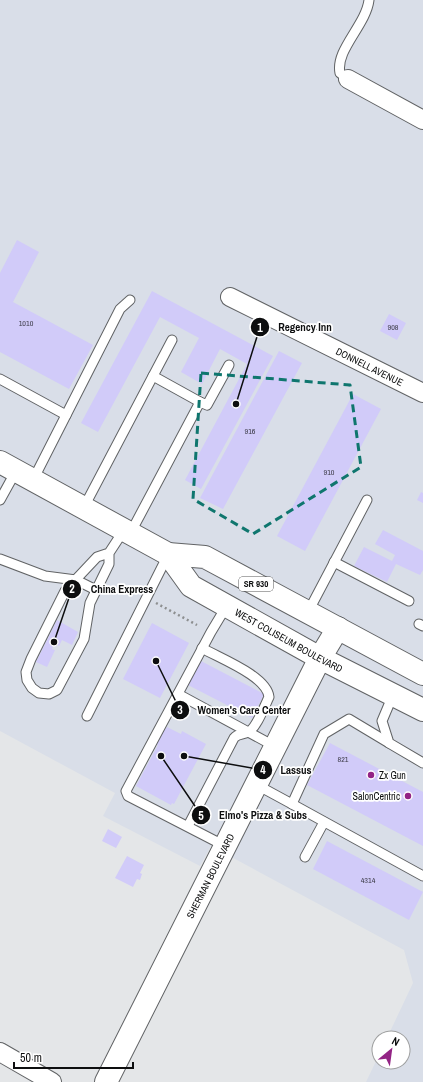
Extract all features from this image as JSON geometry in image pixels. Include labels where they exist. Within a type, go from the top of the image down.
[{"type":"main road","name":"WEST COLISEUM BOULEVARD","points":[[16,471],[168,554],[191,586],[320,658],[423,710]]},
{"type":"main road","name":"WEST COLISEUM BOULEVARD","points":[[168,554],[205,557],[423,674]]},
{"type":"main road","name":"SHERMAN BOULEVARD","points":[[106,1082],[320,658],[338,628]]},
{"type":"street","points":[[348,79],[423,120]]},
{"type":"street","name":"DONNELL AVENUE","points":[[230,297],[423,393]]},
{"type":"street","points":[[0,1052],[52,1082]]},
{"type":"lane","points":[[348,79],[340,73],[340,60],[363,18],[369,0]]},
{"type":"lane","points":[[0,500],[16,471],[66,415],[120,309],[130,300]]},
{"type":"lane","points":[[84,507],[172,340]]},
{"type":"lane","points":[[153,376],[207,405],[229,365]]},
{"type":"lane","points":[[0,379],[66,415]]},
{"type":"lane","points":[[109,553],[109,564],[90,603],[84,639],[56,690],[49,694],[39,693],[32,688],[27,680],[26,672],[40,639],[65,591],[97,557],[109,553],[128,531],[200,402]]},
{"type":"lane","points":[[308,612],[367,500]]},
{"type":"lane","points":[[87,716],[168,554]]},
{"type":"lane","points":[[0,559],[45,576],[76,580],[96,590]]},
{"type":"lane","points":[[334,562],[409,601]]},
{"type":"lane","points":[[226,606],[126,791],[128,796],[226,846]]},
{"type":"lane","points":[[188,826],[234,738],[237,735],[249,732],[253,728],[269,697],[268,692],[256,678],[202,648]]},
{"type":"lane","points":[[178,694],[276,747]]},
{"type":"lane","points":[[389,743],[382,721],[393,695]]},
{"type":"lane","points":[[292,804],[324,734],[349,719],[423,763]]},
{"type":"lane","points":[[257,785],[423,876]]},
{"type":"lane","points":[[305,856],[324,822]]},
{"type":"path","points":[[147,598],[198,625]]},
{"type":"highlighted area","points":[[201,373],[350,385],[361,467],[253,534],[193,499]]},
{"type":"shaded area","points":[[0,0],[423,0],[423,1082],[366,1082],[372,1070],[411,1070],[411,1030],[391,1030],[413,983],[404,950],[211,846],[200,866],[103,816],[115,793],[0,731]]},
{"type":"building","points":[[17,240],[39,252],[13,302],[93,345],[69,389],[0,352],[0,273]]},
{"type":"building","points":[[152,291],[273,356],[201,489],[185,480],[247,364],[220,349],[202,384],[181,372],[199,338],[160,317],[98,432],[81,423]]},
{"type":"building","points":[[389,314],[406,323],[397,340],[380,331]]},
{"type":"building","points":[[279,351],[302,363],[223,509],[200,498]]},
{"type":"building","points":[[353,394],[381,409],[305,551],[277,536]]},
{"type":"building","points":[[421,492],[423,493],[423,503],[417,500]]},
{"type":"building","points":[[383,530],[423,551],[423,570],[420,575],[396,564],[387,582],[354,566],[364,547],[392,561],[395,555],[375,544]]},
{"type":"building","points":[[57,620],[78,632],[72,645],[62,640],[59,646],[54,644],[52,649],[55,650],[47,667],[36,662]]},
{"type":"building","points":[[152,623],[189,643],[160,698],[123,679]]},
{"type":"building","points":[[201,661],[264,694],[252,718],[188,685]]},
{"type":"building","points":[[167,727],[181,734],[182,731],[206,744],[174,804],[172,803],[171,805],[136,786],[158,745],[155,744],[163,729],[165,730]]},
{"type":"building","points":[[330,743],[423,792],[423,846],[307,785]]},
{"type":"building","points":[[108,829],[122,837],[116,848],[102,841]]},
{"type":"building","points":[[327,841],[423,892],[409,920],[313,869]]},
{"type":"building","points":[[127,856],[144,865],[140,873],[142,874],[140,880],[137,879],[133,887],[115,878]]},
{"type":"place","name":"Regency Inn","points":[[236,404]]},
{"type":"place","name":"China Express","points":[[54,642]]},
{"type":"place","name":"Women's Care Center","points":[[156,661]]},
{"type":"place","name":"Elmo's Pizza & Subs","points":[[161,756]]},
{"type":"place","name":"Lassus","points":[[184,756]]},
{"type":"place","name":"Zx Gun","points":[[371,775]]},
{"type":"place","name":"SalonCentric","points":[[408,796]]}]
